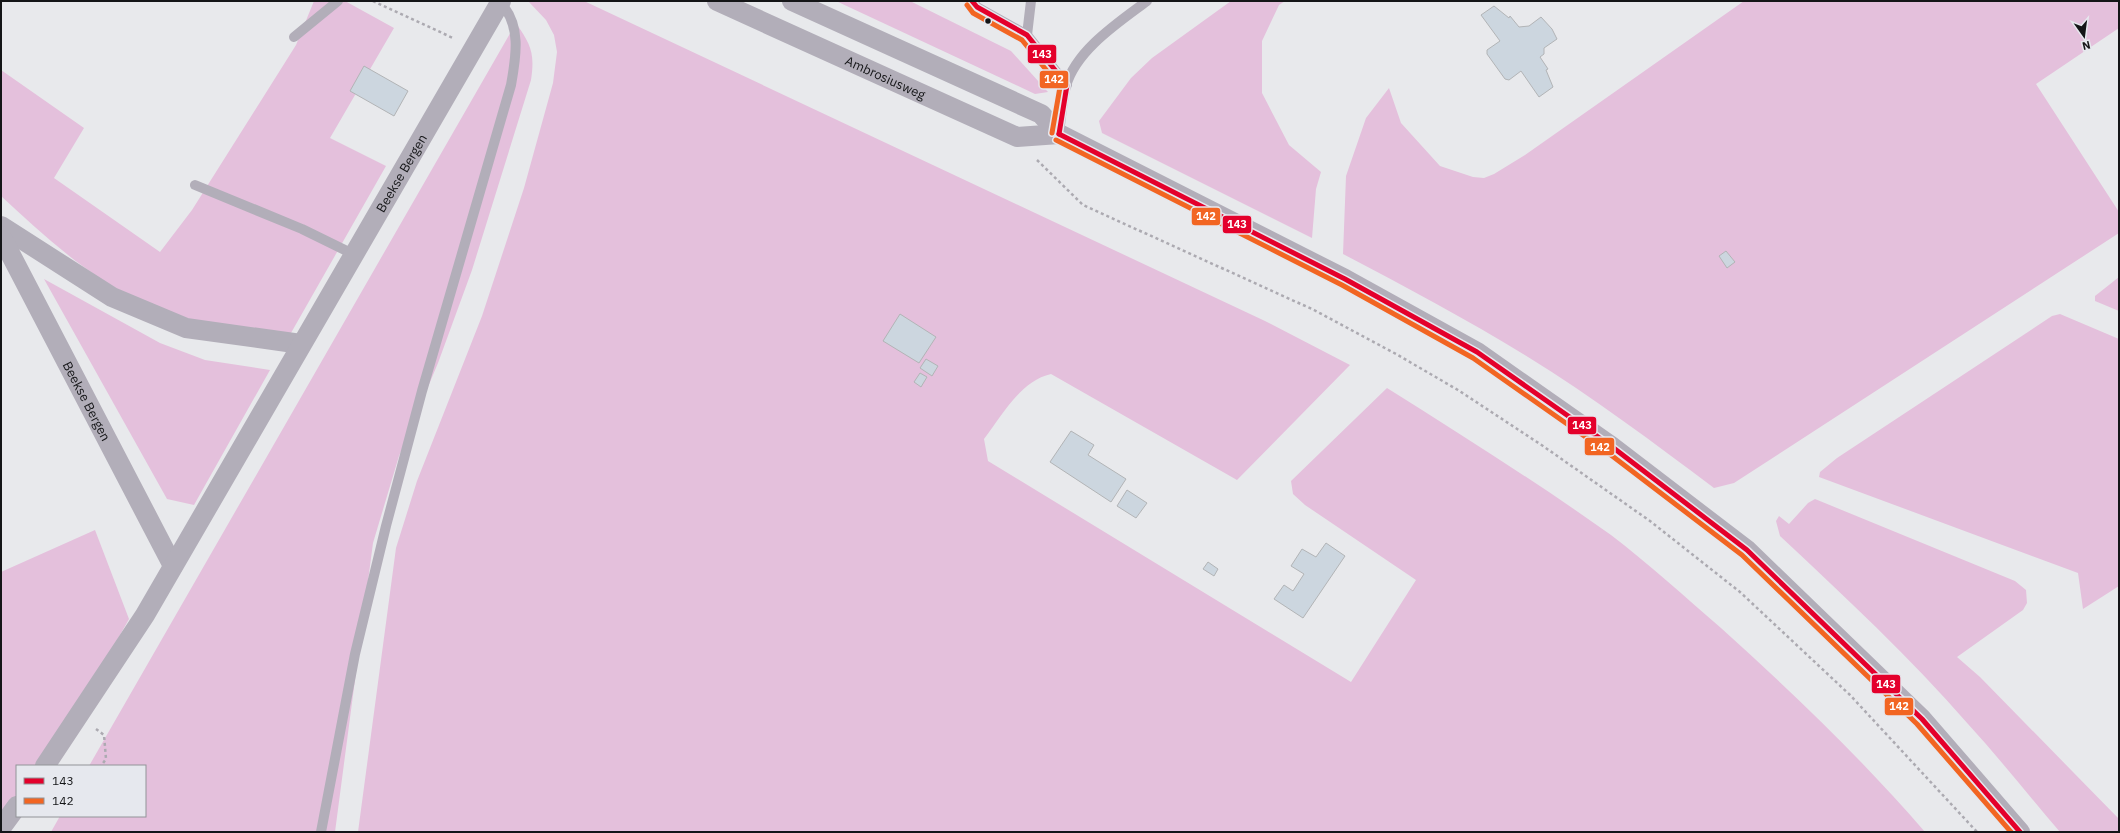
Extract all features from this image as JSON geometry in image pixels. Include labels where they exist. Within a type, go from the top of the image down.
[{"type":"street","name":"Ambrosiusweg","points":[[717,1],[1017,137],[1059,134]]},
{"type":"street","points":[[792,1],[1041,114],[1059,134],[1345,278],[1477,352],[1611,446],[1748,550],[1922,719],[2020,832]]},
{"type":"street","name":"Beekse Bergen","points":[[46,765],[69,733],[145,615],[353,254],[475,48],[500,2]]},
{"type":"street","points":[[1,226],[112,297],[186,328],[301,344]]},
{"type":"street","name":"Beekse Bergen","points":[[4,249],[173,566]]},
{"type":"street","points":[[1,828],[16,807]]},
{"type":"lane","points":[[294,37],[338,1]]},
{"type":"lane","points":[[972,1],[977,7],[1027,36],[1066,85]]},
{"type":"lane","points":[[1027,36],[1031,1]]},
{"type":"lane","points":[[1059,134],[1066,85],[1083,54],[1122,19],[1147,1]]},
{"type":"lane","points":[[321,832],[355,654],[386,526],[422,391],[510,85],[516,58],[516,39],[510,12],[500,2]]},
{"type":"lane","points":[[195,185],[302,229],[353,254]]},
{"type":"path","points":[[373,1],[475,48]]},
{"type":"path","points":[[1017,137],[1052,177],[1082,206],[1314,310],[1396,354],[1458,390],[1543,446],[1650,521],[1740,592],[1850,695],[1919,767],[1977,832]]},
{"type":"path","points":[[69,733],[95,727],[104,735],[106,759],[102,765]]},
{"type":"shaded area","points":[[314,1],[345,1],[394,28],[330,138],[386,166],[287,340],[229,329],[172,314],[136,299],[99,278],[48,239],[1,196],[1,70],[84,128],[54,178],[160,252],[192,210],[296,45]]},
{"type":"shaded area","points":[[528,1],[584,1],[1265,321],[1350,365],[1237,480],[1051,374],[1030,384],[1021,392],[1005,410],[984,439],[988,461],[1351,682],[1416,580],[1305,505],[1293,494],[1291,481],[1387,388],[1556,497],[1611,535],[1639,557],[1721,628],[1801,702],[1877,778],[1925,832],[358,832],[396,548],[417,481],[482,316],[524,188],[553,83],[557,52],[554,35],[546,20]]},
{"type":"shaded area","points":[[836,1],[910,1],[1011,51],[1048,92],[1035,94]]},
{"type":"shaded area","points":[[1231,1],[1285,1],[1279,5],[1262,41],[1262,93],[1289,145],[1321,172],[1316,189],[1312,238],[1102,133],[1099,121],[1131,78],[1152,58]]},
{"type":"shaded area","points":[[1744,1],[2119,1],[2119,28],[2036,84],[2119,212],[2119,233],[1734,483],[1714,488],[1600,404],[1552,372],[1460,317],[1343,254],[1346,176],[1366,118],[1389,88],[1401,123],[1440,166],[1473,177],[1484,178],[1494,174],[1525,155]]},
{"type":"shaded area","points":[[516,23],[531,50],[531,80],[472,270],[438,363],[399,456],[373,543],[335,832],[51,832],[59,817],[146,817],[146,765],[90,765]]},
{"type":"shaded area","points":[[2119,277],[2119,311],[2095,301],[2095,296]]},
{"type":"shaded area","points":[[44,279],[160,343],[205,360],[270,370],[194,505],[167,499]]},
{"type":"shaded area","points":[[2060,314],[2119,339],[2119,586],[2083,609],[2078,573],[1819,477],[1820,472],[1837,458],[2052,316]]},
{"type":"shaded area","points":[[1815,499],[2015,581],[2026,590],[2027,603],[2023,610],[1957,657],[1980,677],[2119,819],[2119,832],[2060,832],[1946,699],[1877,628],[1780,536],[1776,521],[1779,516],[1789,524],[1808,503]]},
{"type":"shaded area","points":[[95,530],[129,619],[72,720],[41,765],[16,765],[16,798],[1,814],[1,572]]},
{"type":"building","points":[[1494,6],[1509,18],[1510,16],[1519,27],[1529,26],[1541,17],[1552,29],[1557,39],[1544,48],[1544,54],[1540,57],[1548,69],[1546,70],[1553,87],[1539,97],[1521,71],[1509,80],[1505,79],[1487,54],[1487,50],[1500,41],[1481,15]]},
{"type":"building","points":[[364,66],[408,91],[394,116],[350,91]]},
{"type":"building","points":[[1726,251],[1735,262],[1727,268],[1719,256]]},
{"type":"building","points":[[900,314],[936,337],[919,363],[883,341]]},
{"type":"building","points":[[926,359],[938,366],[932,376],[920,368]]},
{"type":"building","points":[[920,373],[927,377],[921,387],[914,382]]},
{"type":"building","points":[[1071,431],[1094,445],[1088,455],[1126,479],[1111,502],[1050,462]]},
{"type":"building","points":[[1127,490],[1147,503],[1136,518],[1117,506]]},
{"type":"building","points":[[1326,543],[1345,556],[1303,618],[1274,599],[1284,585],[1293,591],[1304,574],[1291,566],[1302,549],[1316,557]]},
{"type":"building","points":[[1208,562],[1218,569],[1214,576],[1203,569]]},
{"type":"transit line","name":"143","points":[[972,1],[977,7],[1027,35],[1067,85],[1059,134]]},
{"type":"transit line","name":"142","points":[[967,5],[973,13],[1022,40],[1060,87],[1052,133]]},
{"type":"transit line","name":"143","points":[[1059,134],[1345,279],[1477,352],[1611,446],[1747,550],[1922,719],[2020,832]]},
{"type":"transit line","name":"142","points":[[1056,140],[1342,285],[1473,358],[1607,452],[1742,555],[1917,724],[2011,832]]}]
